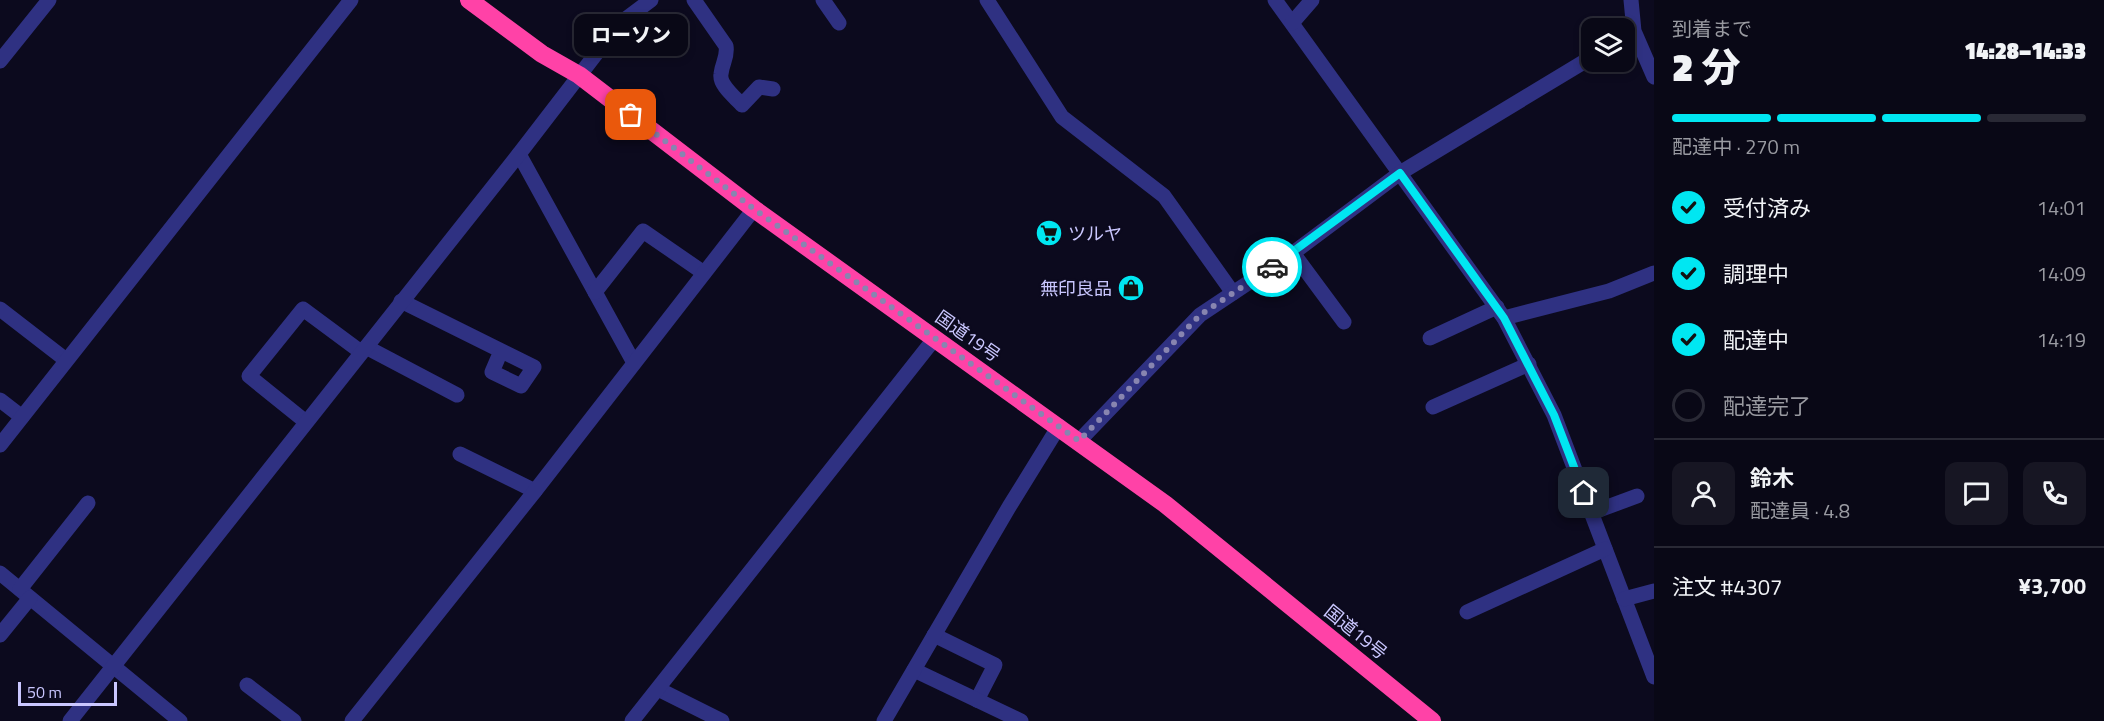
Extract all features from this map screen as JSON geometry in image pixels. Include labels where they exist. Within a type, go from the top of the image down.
[{"type":"highway","name":"国道19号","points":[[469,0],[542,54],[579,75],[754,209],[1165,504],[1432,721]]},
{"type":"street","points":[[0,62],[49,0]]},
{"type":"street","points":[[0,446],[351,0]]},
{"type":"street","points":[[70,721],[519,154],[619,24],[651,0]]},
{"type":"street","points":[[694,0],[726,46],[727,54],[720,74],[721,81],[742,105],[759,87],[773,89]]},
{"type":"street","points":[[823,0],[839,23]]},
{"type":"street","points":[[987,0],[1062,117],[1164,196],[1233,293]]},
{"type":"street","points":[[1275,0],[1500,312],[1554,415],[1654,676]]},
{"type":"street","points":[[1292,22],[1312,0]]},
{"type":"street","points":[[1630,18],[1631,0]]},
{"type":"street","points":[[1635,44],[1654,77]]},
{"type":"street","points":[[1079,441],[1200,315],[1293,253],[1400,173],[1581,64]]},
{"type":"street","points":[[519,154],[634,363]]},
{"type":"street","points":[[352,721],[535,491],[754,209]]},
{"type":"street","points":[[595,292],[643,231],[704,273]]},
{"type":"street","points":[[1293,253],[1344,322]]},
{"type":"street","points":[[1430,338],[1500,312],[1609,291],[1654,273]]},
{"type":"street","points":[[401,302],[501,351]]},
{"type":"street","points":[[0,309],[66,360]]},
{"type":"street","points":[[306,422],[249,376],[303,309],[363,350],[457,395]]},
{"type":"street","points":[[632,721],[935,338]]},
{"type":"street","points":[[1432,407],[1529,364]]},
{"type":"street","points":[[0,400],[22,417]]},
{"type":"street","points":[[884,721],[1059,426]]},
{"type":"street","points":[[459,454],[535,491]]},
{"type":"street","points":[[1591,513],[1637,496]]},
{"type":"street","points":[[0,636],[25,593],[88,503]]},
{"type":"street","points":[[1467,612],[1605,549]]},
{"type":"street","points":[[0,573],[180,721]]},
{"type":"street","points":[[1624,599],[1654,591]]},
{"type":"street","points":[[934,635],[995,665],[977,700]]},
{"type":"street","points":[[914,670],[1021,721]]},
{"type":"street","points":[[248,685],[294,721]]},
{"type":"street","points":[[658,689],[722,721]]},
{"type":"way so far","points":[[631,115],[754,209],[1079,441],[1200,315],[1272,267]]},
{"type":"place","name":"ローソン","points":[[631,115]]},
{"type":"place","name":"ツルヤ","points":[[1049,233]]},
{"type":"place","name":"無印良品","points":[[1131,288]]},
{"type":"route","points":[[1272,267],[1400,173],[1504,318],[1554,415],[1584,493]]}]
